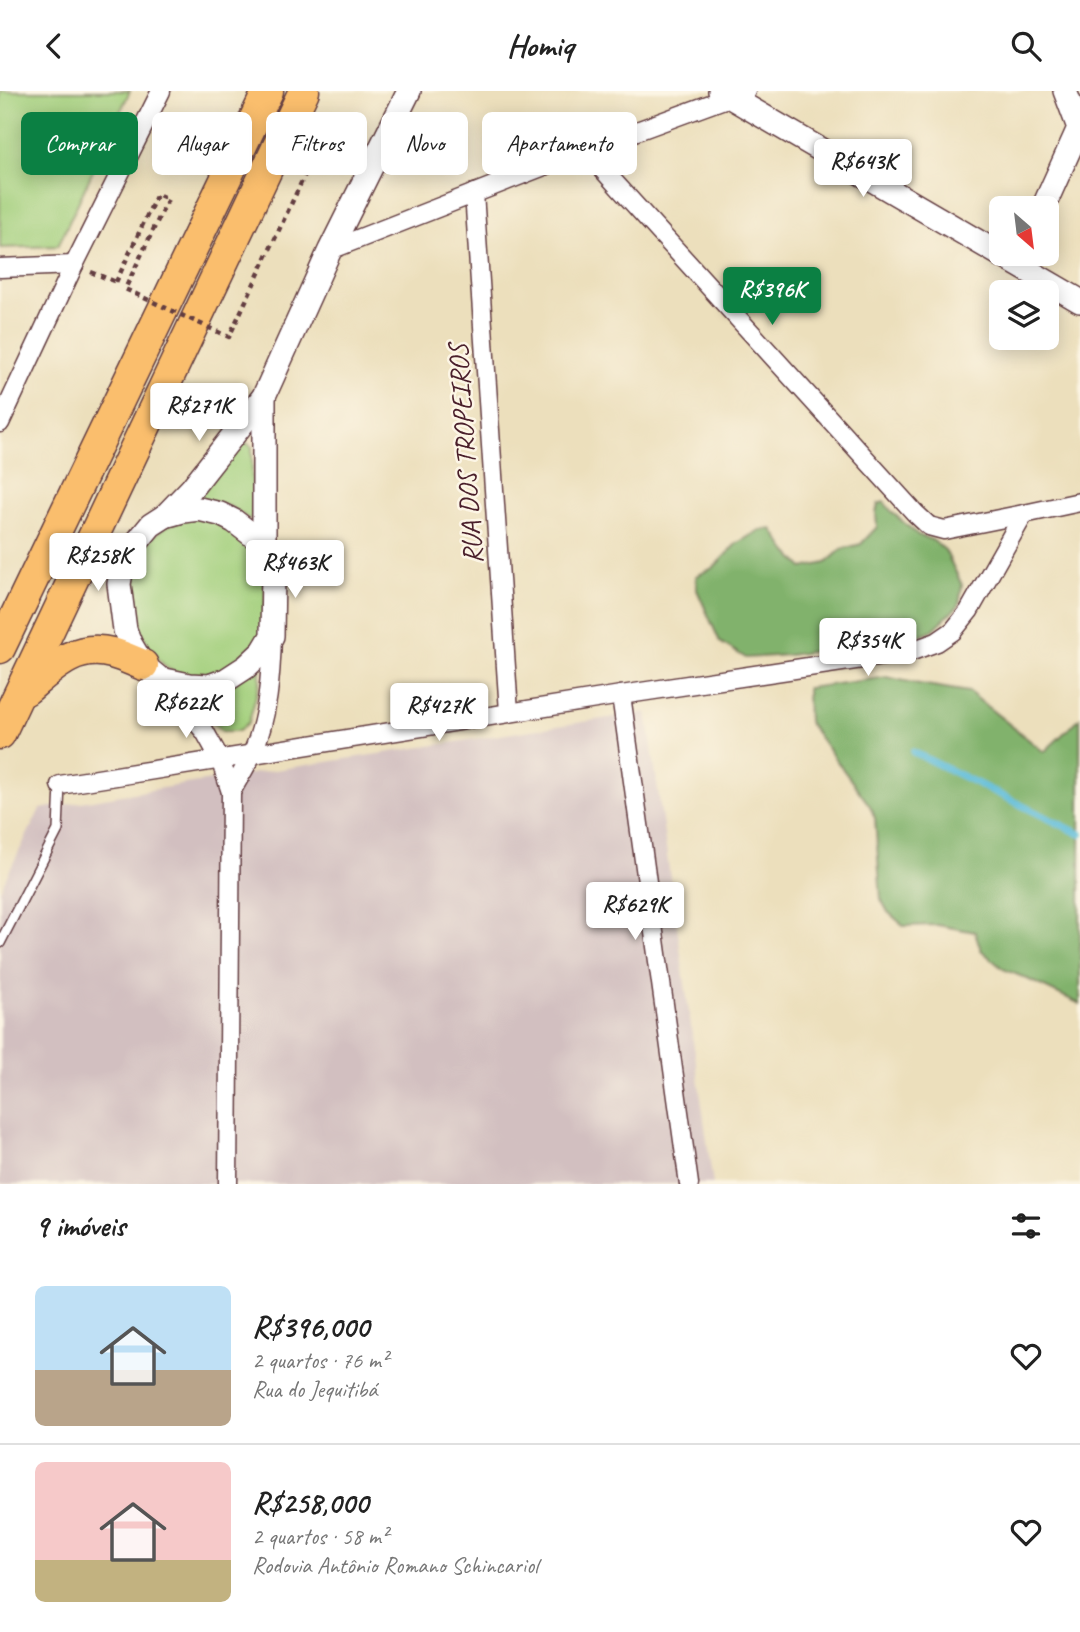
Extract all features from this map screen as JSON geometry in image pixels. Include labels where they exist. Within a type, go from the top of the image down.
[{"type":"highway","points":[[0,648],[268,91]]},
{"type":"highway","points":[[0,734],[304,91]]},
{"type":"highway","points":[[0,611],[63,516]]},
{"type":"highway","points":[[18,697],[62,660],[84,652],[111,653],[151,672]]},
{"type":"street","points":[[0,423],[160,91]]},
{"type":"street","points":[[1049,196],[1080,128],[1065,91]]},
{"type":"street","points":[[637,130],[732,93],[782,126],[989,242]]},
{"type":"street","points":[[228,1184],[230,792],[220,759],[205,732],[151,672],[130,643],[125,630],[119,584],[128,552],[151,526],[165,516],[191,489],[264,396],[330,250],[405,100]]},
{"type":"street","points":[[330,250],[520,175]]},
{"type":"street","points":[[608,175],[929,526],[944,530],[1080,502]]},
{"type":"street","name":"RUA DOS TROPEIROS","points":[[474,193],[509,712]]},
{"type":"street","points":[[0,268],[74,265]]},
{"type":"street","points":[[1030,266],[1080,301]]},
{"type":"street","points":[[230,792],[252,754],[260,731],[271,673],[273,572],[264,544],[264,396]]},
{"type":"street","points":[[165,516],[199,509],[220,514],[234,521],[264,544]]},
{"type":"street","points":[[60,785],[509,712],[909,652],[937,642],[953,631],[969,611],[1024,515]]},
{"type":"street","points":[[151,672],[189,685],[209,686],[226,680],[246,667],[263,652],[272,636]]},
{"type":"street","points":[[621,695],[689,1184]]},
{"type":"lane","points":[[0,943],[58,829],[60,785]]},
{"type":"path","points":[[74,265],[116,282],[158,194],[167,199],[125,289],[229,337],[315,153],[405,100]]},
{"type":"shaded area","points":[[647,712],[713,1184],[0,1184],[0,890],[40,809]]},
{"type":"green space","points":[[0,91],[130,91],[120,112],[21,112],[21,175],[91,175],[58,246],[0,248]]},
{"type":"green space","points":[[245,442],[252,447],[252,521],[229,506],[197,498],[238,445]]},
{"type":"green space","points":[[884,502],[918,535],[932,540],[945,550],[962,585],[959,605],[933,630],[915,637],[789,655],[746,658],[720,642],[697,590],[696,576],[713,568],[736,544],[760,530],[772,529],[803,568],[826,563],[842,549],[861,544],[877,527],[878,504]]},
{"type":"green space","points":[[190,518],[214,519],[256,547],[265,577],[265,622],[258,642],[243,660],[216,674],[190,678],[168,669],[152,653],[141,630],[135,564],[148,541],[166,526]]},
{"type":"green space","points":[[260,665],[260,681],[249,722],[239,731],[222,731],[187,694]]},
{"type":"green space","points":[[887,677],[969,692],[1044,752],[1080,718],[1080,1004],[1003,969],[981,950],[975,932],[937,925],[904,926],[888,912],[881,899],[875,818],[870,806],[808,722],[807,688]]},
{"type":"waterway","points":[[913,752],[1080,834]]}]
